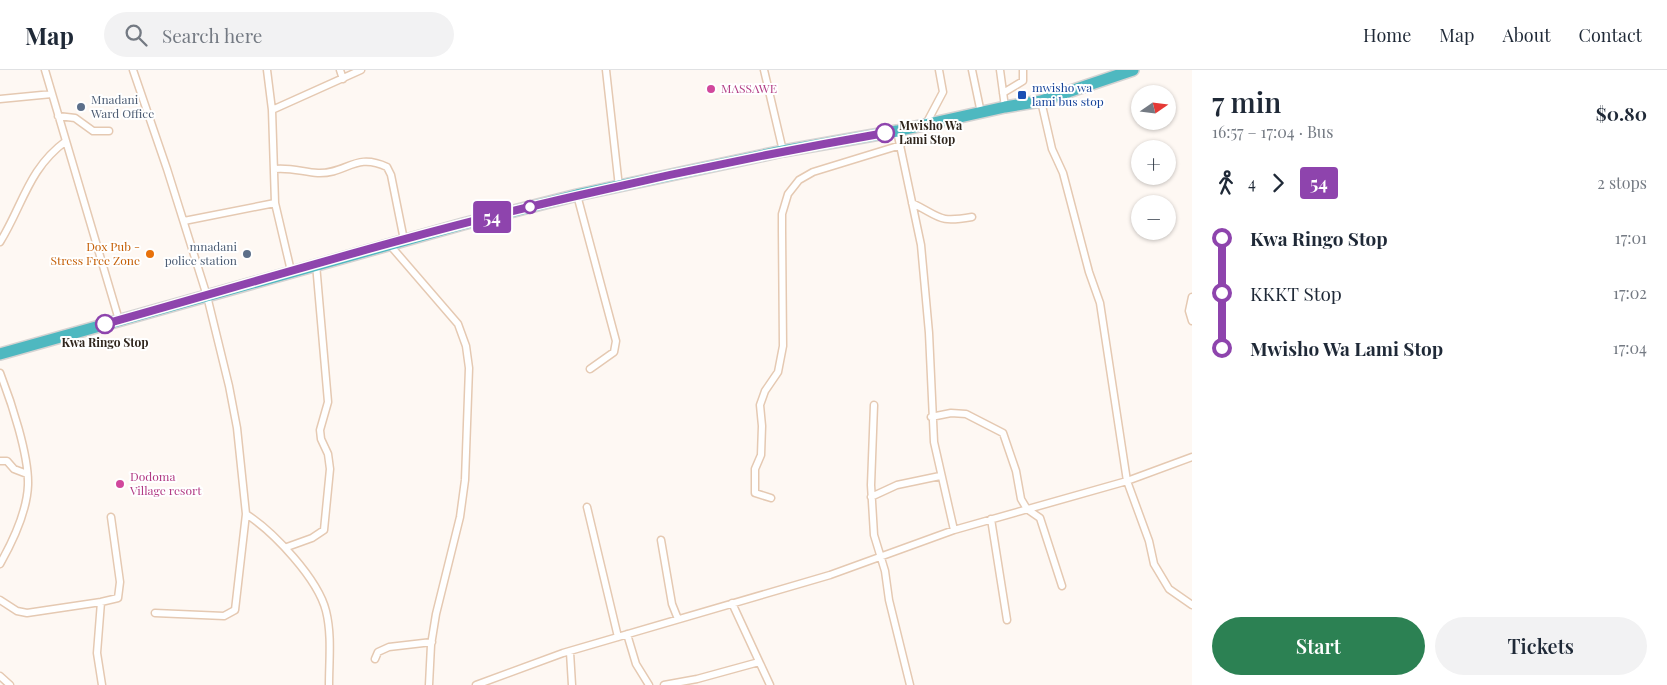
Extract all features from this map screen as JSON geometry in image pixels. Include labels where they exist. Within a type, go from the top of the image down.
[{"type":"highway","points":[[0,354],[316,264],[577,195],[783,151],[926,125],[1005,106],[1041,101],[1133,70]]},
{"type":"street","points":[[45,70],[119,320]]},
{"type":"street","points":[[133,70],[207,296],[237,428],[246,514],[234,610],[224,616],[155,613]]},
{"type":"street","points":[[267,70],[272,110],[275,203],[291,271]]},
{"type":"street","points":[[340,70],[343,79]]},
{"type":"street","points":[[272,110],[361,70]]},
{"type":"street","points":[[606,70],[619,187]]},
{"type":"street","points":[[764,70],[783,151]]},
{"type":"street","points":[[926,125],[942,92],[939,70]]},
{"type":"street","points":[[972,70],[981,113]]},
{"type":"street","points":[[1000,70],[1005,106]]},
{"type":"street","points":[[1003,93],[1023,81],[1023,70]]},
{"type":"street","points":[[0,98],[52,94]]},
{"type":"street","points":[[1041,101],[1052,149],[1063,173],[1089,272],[1100,303],[1127,480],[1149,541],[1154,564],[1169,588],[1192,605]]},
{"type":"street","points":[[58,116],[75,118],[93,131],[109,131]]},
{"type":"street","points":[[897,131],[925,277],[931,417],[940,476],[954,530]]},
{"type":"street","points":[[0,242],[26,186],[53,151],[66,141]]},
{"type":"street","points":[[771,498],[755,493],[754,468],[761,455],[762,426],[760,405],[765,391],[778,372],[783,346],[782,230],[784,204],[791,189],[799,180],[813,172],[901,145]]},
{"type":"street","points":[[274,168],[285,167],[321,173],[368,160],[387,167],[391,175],[404,240]]},
{"type":"street","points":[[577,195],[616,341],[614,352],[590,369]]},
{"type":"street","points":[[184,221],[275,203]]},
{"type":"street","points":[[912,203],[940,220],[972,217]]},
{"type":"street","points":[[389,244],[458,324],[466,346],[469,368],[465,480],[460,517],[436,614],[429,685]]},
{"type":"street","points":[[287,547],[312,538],[324,530],[329,485],[328,454],[321,439],[320,430],[328,402],[316,264]]},
{"type":"street","points":[[1192,297],[1189,311],[1192,321]]},
{"type":"street","points":[[0,373],[12,405],[28,485],[13,539],[0,564]]},
{"type":"street","points":[[874,404],[871,497],[874,535],[881,557],[910,685]]},
{"type":"street","points":[[931,417],[951,413],[966,414],[982,424],[1003,432],[1016,471],[1021,499],[1027,509],[1040,518],[1062,586]]},
{"type":"street","points":[[476,685],[618,636],[830,575],[954,530],[1127,480],[1192,457]]},
{"type":"street","points":[[0,461],[7,460],[14,469],[27,474]]},
{"type":"street","points":[[871,497],[896,485],[940,476]]},
{"type":"street","points":[[586,507],[618,636]]},
{"type":"street","points":[[246,514],[287,547],[324,602],[328,622],[329,685]]},
{"type":"street","points":[[0,600],[17,611],[27,612],[102,602],[118,598],[120,593],[111,517]]},
{"type":"street","points":[[991,520],[1007,620]]},
{"type":"street","points":[[661,540],[672,604],[678,619]]},
{"type":"street","points":[[102,602],[97,653],[102,685]]},
{"type":"street","points":[[732,603],[770,685]]},
{"type":"street","points":[[627,634],[636,664],[649,685]]},
{"type":"street","points":[[375,659],[378,652],[389,647],[432,642]]},
{"type":"street","points":[[570,652],[572,685]]},
{"type":"street","points":[[664,685],[697,679],[760,662]]},
{"type":"street","points":[[0,676],[10,685]]},
{"type":"bus line","name":"54","points":[[105,324],[389,244],[577,195],[783,151],[885,133]]},
{"type":"place","name":"MASSAWE","points":[[711,89]]},
{"type":"place","name":"mwisho wa lami bus stop","points":[[1022,95]]},
{"type":"place","name":"Mnadani Ward Office","points":[[81,107]]},
{"type":"place","name":"Mwisho Wa Lami Stop","points":[[885,133]]},
{"type":"place","name":"Dox Pub - Stress Free Zone","points":[[150,254]]},
{"type":"place","name":"mnadani police station","points":[[247,254]]},
{"type":"place","name":"Kwa Ringo Stop","points":[[105,324]]},
{"type":"place","name":"Dodoma Village resort","points":[[120,484]]}]
